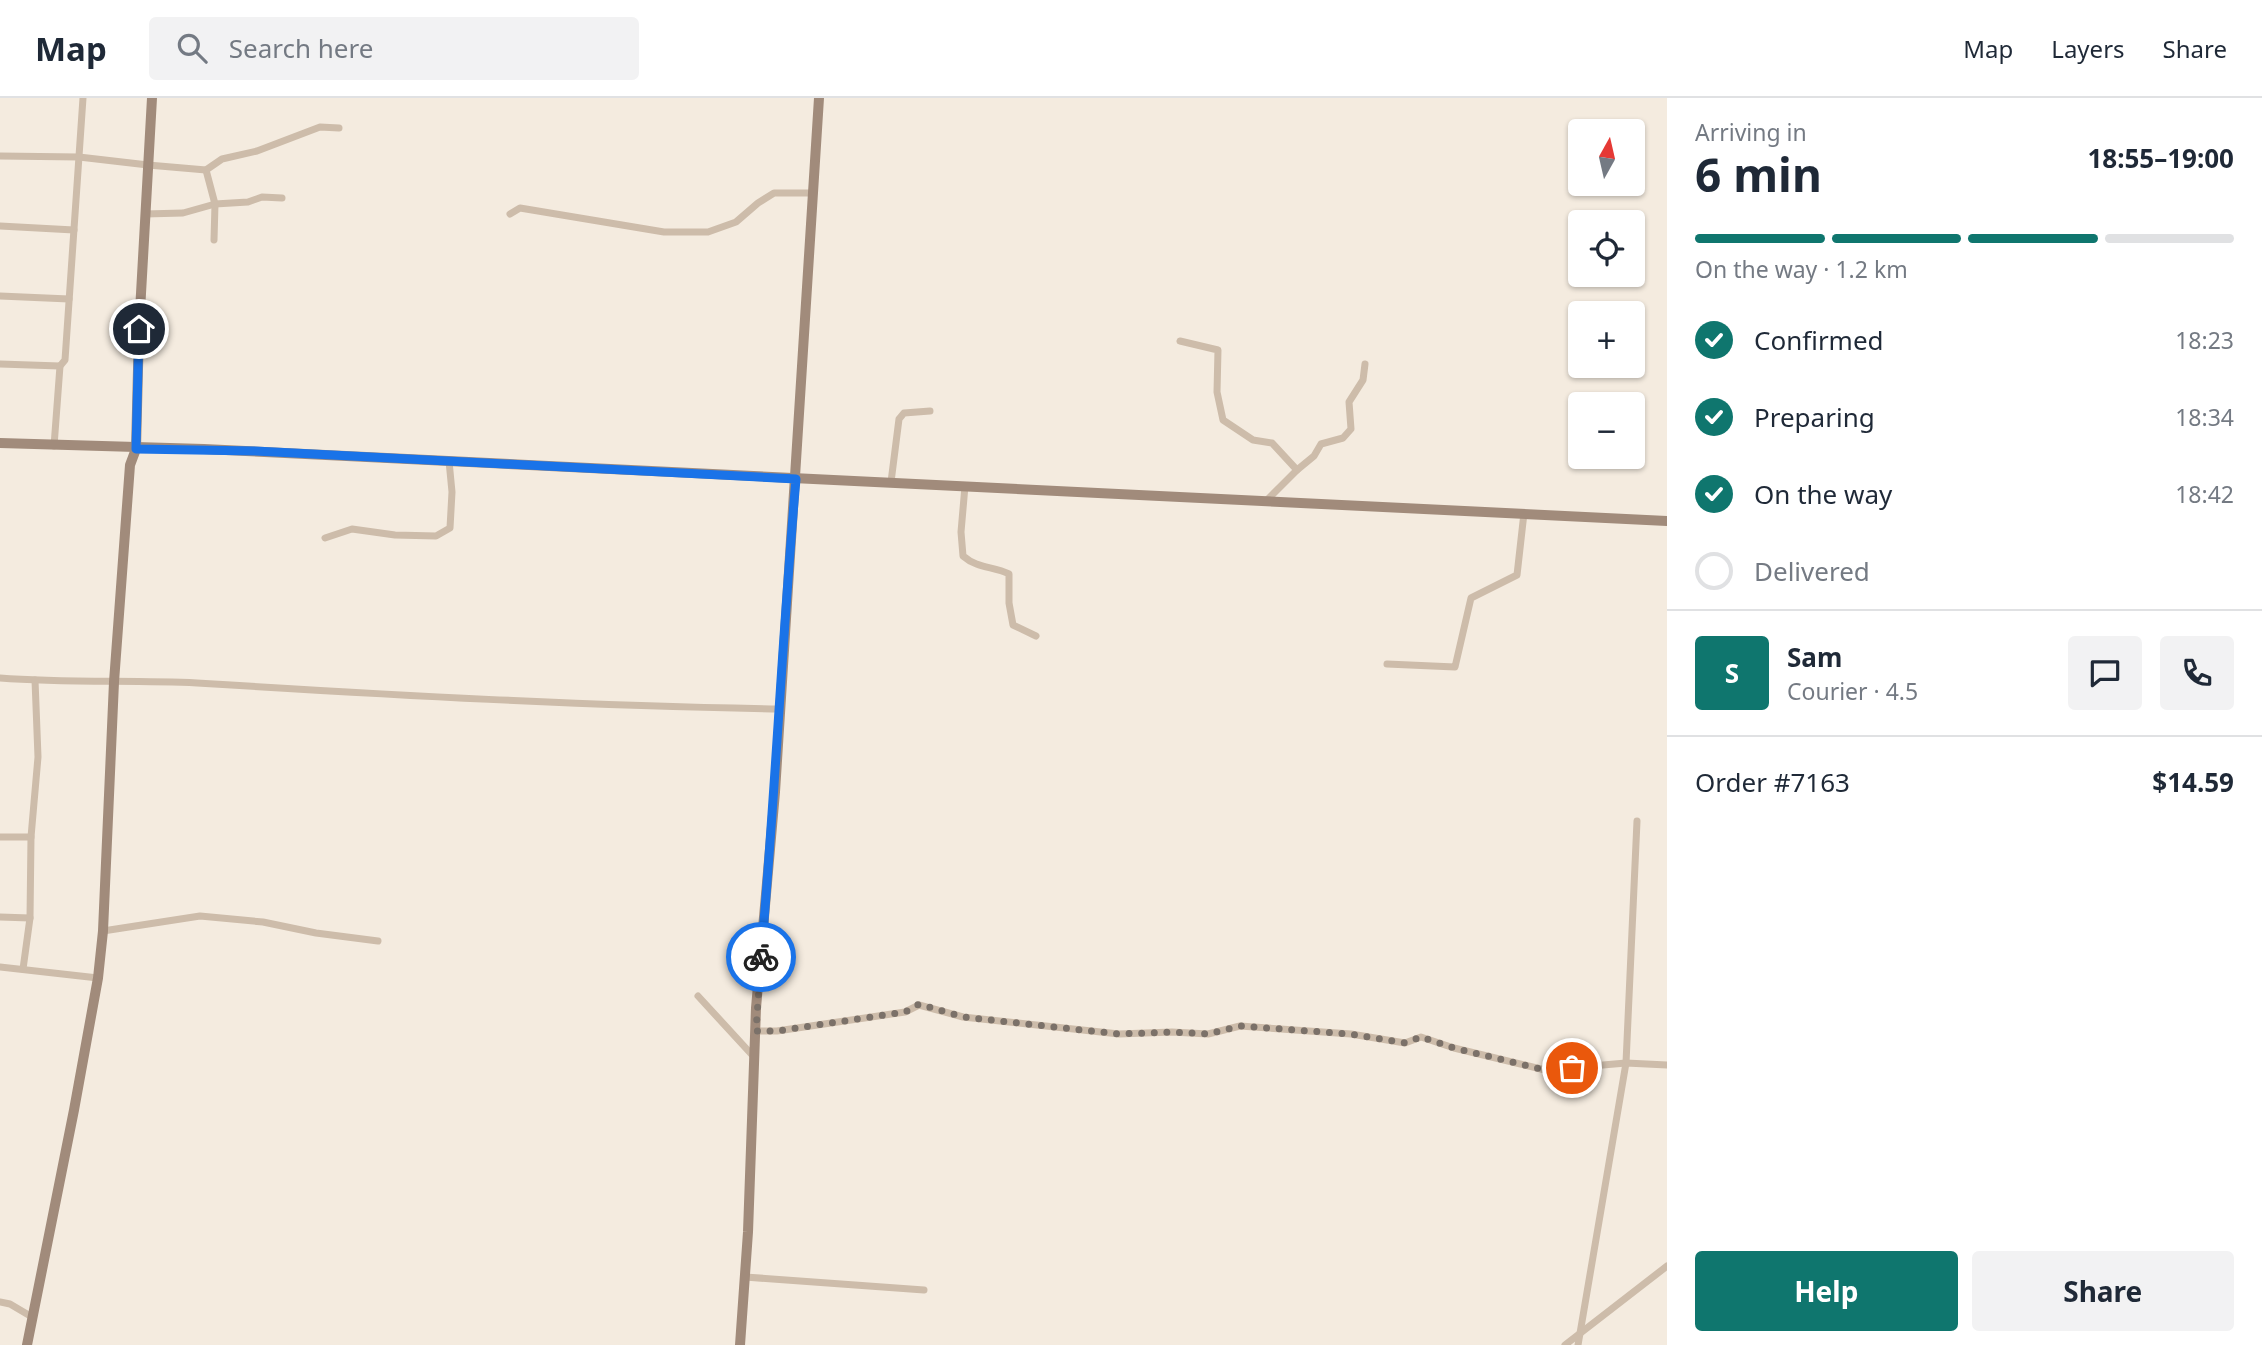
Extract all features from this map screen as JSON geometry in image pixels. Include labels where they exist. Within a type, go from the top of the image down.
[{"type":"street","points":[[54,446],[60,366],[65,360],[83,98]]},
{"type":"street","points":[[26,1345],[74,1110],[98,978],[103,931],[114,682],[130,465],[136,449],[139,329],[152,98]]},
{"type":"street","points":[[740,1345],[754,1058],[796,479],[819,98]]},
{"type":"street","points":[[0,156],[79,157],[206,170],[222,159],[257,152],[320,127],[339,128]]},
{"type":"street","points":[[206,170],[215,204],[214,240]]},
{"type":"street","points":[[510,214],[520,208],[664,232],[708,232],[736,222],[774,193],[813,193]]},
{"type":"street","points":[[145,214],[183,213],[215,204],[248,202],[262,197],[282,198]]},
{"type":"street","points":[[0,226],[74,230]]},
{"type":"street","points":[[0,296],[69,299]]},
{"type":"street","points":[[1180,341],[1218,350],[1217,392],[1223,420],[1253,440],[1272,443],[1297,470]]},
{"type":"street","points":[[1266,501],[1314,456],[1321,444],[1343,438],[1350,429],[1349,402],[1363,380],[1365,363]]},
{"type":"street","points":[[0,364],[60,366]]},
{"type":"street","points":[[891,482],[899,419],[904,413],[930,411]]},
{"type":"street","points":[[0,443],[204,449],[1667,520]]},
{"type":"street","points":[[325,538],[352,529],[395,535],[436,536],[450,528],[452,492],[449,461]]},
{"type":"street","points":[[965,486],[961,532],[963,556],[982,568],[1000,569],[1009,574],[1009,603],[1013,625],[1036,636]]},
{"type":"street","points":[[1387,664],[1455,667],[1471,598],[1517,575],[1524,513]]},
{"type":"street","points":[[0,678],[192,683],[650,706],[780,709]]},
{"type":"street","points":[[23,969],[30,918],[31,837],[38,757],[35,680]]},
{"type":"street","points":[[1578,1345],[1626,1063],[1637,821]]},
{"type":"street","points":[[0,836],[31,837]]},
{"type":"street","points":[[103,931],[200,916],[263,922],[316,933],[378,941]]},
{"type":"street","points":[[0,917],[30,918]]},
{"type":"street","points":[[0,967],[98,978]]},
{"type":"street","points":[[698,996],[754,1058]]},
{"type":"street","points":[[756,1031],[777,1031],[905,1012],[919,1004],[963,1017],[1119,1034],[1208,1034],[1240,1026],[1350,1034],[1405,1043],[1421,1037],[1454,1048],[1545,1070],[1626,1063],[1667,1065]]},
{"type":"street","points":[[1565,1345],[1667,1266]]},
{"type":"street","points":[[745,1277],[924,1290]]},
{"type":"street","points":[[0,1302],[10,1304],[32,1317]]},
{"type":"way so far","points":[[761,957],[756,1031],[777,1031],[905,1012],[919,1004],[963,1017],[1119,1034],[1208,1034],[1240,1026],[1350,1034],[1405,1043],[1421,1037],[1454,1048],[1545,1070],[1572,1068]]},
{"type":"route","points":[[139,329],[136,449],[255,451],[796,479],[761,957]]}]
